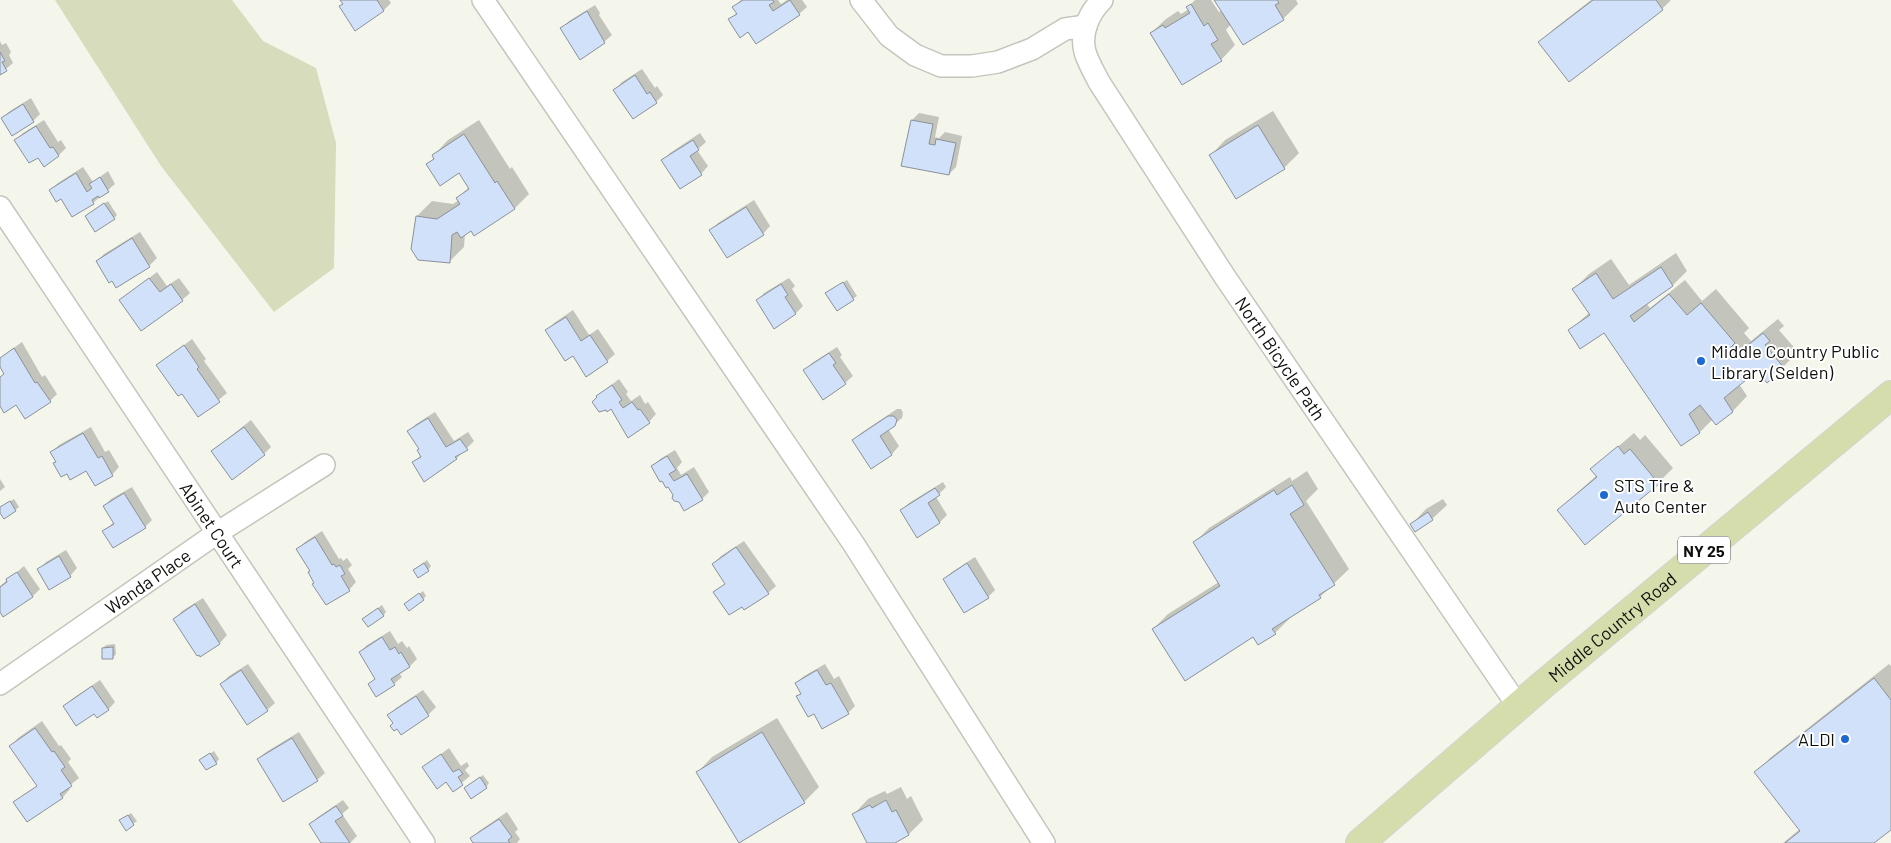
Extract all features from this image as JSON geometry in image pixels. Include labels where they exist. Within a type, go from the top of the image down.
[{"type":"main road","name":"Middle Country Road","points":[[1360,843],[1518,706],[1891,395]]},
{"type":"street","points":[[483,0],[853,543],[1044,843]]},
{"type":"street","points":[[861,0],[889,36],[915,55],[941,66],[972,66],[998,62],[1032,49],[1066,29],[1086,26]]},
{"type":"street","name":"North Bicycle Path","points":[[1102,0],[1092,10],[1086,26],[1085,50],[1099,82],[1225,277],[1518,706]]},
{"type":"street","name":"Abinet Court","points":[[0,207],[424,843]]},
{"type":"street","name":"Wanda Place","points":[[0,684],[217,532],[324,465]]},
{"type":"green space","points":[[55,0],[232,0],[263,41],[316,68],[336,143],[334,268],[274,312],[161,166]]},
{"type":"building","points":[[340,0],[377,0],[384,11],[355,31],[339,6],[343,4]]},
{"type":"building","points":[[743,0],[773,0],[774,2],[769,5],[773,11],[790,0],[800,15],[756,44],[748,32],[740,38],[728,19],[737,14],[732,7]]},
{"type":"building","points":[[1214,0],[1277,0],[1279,3],[1275,5],[1284,20],[1243,45]]},
{"type":"building","points":[[1593,0],[1656,0],[1663,10],[1569,82],[1538,42]]},
{"type":"building","points":[[1191,4],[1204,26],[1208,23],[1218,40],[1211,44],[1222,61],[1182,85],[1150,33],[1163,25],[1165,28],[1190,13],[1186,7]]},
{"type":"building","points":[[587,11],[605,43],[580,60],[560,28]]},
{"type":"building","points":[[0,52],[5,61],[2,62],[7,71],[0,75]]},
{"type":"building","points":[[635,75],[647,94],[650,92],[657,103],[633,119],[613,90]]},
{"type":"building","points":[[23,104],[34,122],[12,136],[1,118]]},
{"type":"building","points":[[911,120],[933,124],[929,144],[935,145],[936,139],[956,143],[949,175],[901,166]]},
{"type":"building","points":[[1258,125],[1285,169],[1236,199],[1209,155]]},
{"type":"building","points":[[36,126],[50,148],[53,147],[59,156],[44,167],[38,158],[29,163],[14,140]]},
{"type":"building","points":[[464,134],[495,183],[497,181],[515,209],[474,236],[471,231],[461,238],[457,232],[452,235],[450,263],[418,260],[411,249],[416,216],[437,219],[460,204],[456,198],[469,189],[459,173],[440,186],[426,164],[434,159],[432,155]]},
{"type":"building","points":[[693,140],[699,150],[690,156],[702,175],[680,189],[661,160]]},
{"type":"building","points":[[76,173],[87,192],[92,188],[89,184],[100,177],[109,192],[92,200],[94,204],[72,217],[61,199],[56,202],[49,190]]},
{"type":"building","points":[[104,203],[115,219],[95,232],[85,216]]},
{"type":"building","points":[[746,207],[764,235],[727,258],[709,230]]},
{"type":"building","points":[[132,238],[150,267],[116,288],[112,281],[109,283],[96,261]]},
{"type":"building","name":"Middle Country Public Library (Selden)","points":[[1661,267],[1673,286],[1630,316],[1634,322],[1669,294],[1687,315],[1701,303],[1735,343],[1730,348],[1736,355],[1763,333],[1770,341],[1765,345],[1784,368],[1767,383],[1757,371],[1724,398],[1733,412],[1716,425],[1700,405],[1689,414],[1700,433],[1681,446],[1604,333],[1580,349],[1568,330],[1590,315],[1572,289],[1596,273],[1613,299]]},
{"type":"building","points":[[149,278],[160,292],[171,284],[183,301],[141,331],[119,300]]},
{"type":"building","points":[[843,282],[854,300],[837,311],[825,293]]},
{"type":"building","points":[[781,284],[788,295],[785,297],[796,314],[774,329],[756,300]]},
{"type":"building","points":[[566,317],[581,341],[590,335],[608,362],[586,377],[573,356],[565,361],[545,330]]},
{"type":"building","points":[[184,345],[199,367],[197,369],[220,402],[198,417],[182,394],[178,396],[156,365]]},
{"type":"building","points":[[14,348],[35,383],[37,382],[51,402],[25,419],[16,405],[4,413],[0,406],[0,377],[4,374],[0,367],[0,358]]},
{"type":"building","points":[[829,353],[836,363],[833,365],[846,384],[823,400],[803,370]]},
{"type":"building","points":[[612,385],[622,400],[619,402],[623,408],[632,402],[638,410],[640,409],[650,423],[628,438],[611,409],[607,412],[606,410],[599,412],[592,402],[596,396]]},
{"type":"building","points":[[888,416],[894,416],[897,420],[895,426],[880,436],[892,455],[871,469],[852,440]]},
{"type":"building","points":[[428,418],[446,447],[460,439],[468,450],[455,457],[457,459],[424,482],[412,462],[421,457],[417,450],[419,449],[407,431]]},
{"type":"building","points":[[244,427],[265,455],[232,480],[211,451]]},
{"type":"building","points":[[83,433],[98,458],[102,456],[113,476],[95,486],[86,471],[70,480],[67,474],[61,477],[53,463],[56,462],[50,452]]},
{"type":"building","points":[[1618,446],[1624,454],[1630,449],[1659,484],[1585,545],[1557,510],[1597,477],[1590,469]]},
{"type":"building","points":[[667,456],[676,470],[669,474],[674,481],[687,474],[703,500],[684,511],[679,502],[674,501],[672,498],[673,495],[668,487],[666,488],[662,481],[660,482],[651,466]]},
{"type":"building","points":[[1292,485],[1304,505],[1290,514],[1335,585],[1319,595],[1321,598],[1272,629],[1276,634],[1258,645],[1253,637],[1185,681],[1152,629],[1220,586],[1193,542],[1274,490],[1277,495]]},
{"type":"building","points":[[935,488],[940,495],[928,503],[940,523],[917,538],[900,510]]},
{"type":"building","points":[[124,493],[146,528],[113,548],[102,531],[114,524],[103,506]]},
{"type":"building","points":[[10,501],[16,511],[4,519],[0,513],[0,507]]},
{"type":"building","points":[[1428,512],[1433,520],[1415,532],[1410,524]]},
{"type":"building","points":[[315,537],[332,565],[334,564],[336,567],[340,565],[345,574],[341,576],[350,591],[326,605],[312,584],[314,583],[308,572],[310,571],[296,549]]},
{"type":"building","points":[[736,547],[769,594],[744,610],[742,607],[729,615],[713,592],[725,584],[712,564]]},
{"type":"building","points":[[59,556],[71,577],[49,590],[37,569]]},
{"type":"building","points":[[424,563],[429,571],[418,578],[413,570]]},
{"type":"building","points":[[967,563],[989,598],[964,613],[943,579]]},
{"type":"building","points":[[17,572],[33,597],[3,617],[0,612],[0,587],[7,582],[6,579]]},
{"type":"building","points":[[419,593],[424,600],[409,611],[404,604]]},
{"type":"building","points":[[195,604],[220,644],[200,657],[199,655],[197,656],[173,619]]},
{"type":"building","points":[[378,608],[384,616],[368,627],[362,619]]},
{"type":"building","points":[[382,637],[390,650],[395,647],[399,654],[401,652],[410,667],[391,679],[395,685],[376,697],[368,684],[375,679],[359,652]]},
{"type":"building","points":[[113,647],[113,659],[102,659],[102,648]]},
{"type":"building","points":[[241,670],[268,711],[247,725],[220,684]]},
{"type":"building","points":[[817,670],[826,685],[831,683],[849,714],[822,729],[814,714],[808,717],[796,696],[801,694],[795,683]]},
{"type":"building","points":[[1874,678],[1891,700],[1891,830],[1874,843],[1785,843],[1800,831],[1754,772]]},
{"type":"building","points":[[92,686],[109,710],[97,718],[94,714],[76,726],[63,706]]},
{"type":"building","points":[[416,696],[429,716],[401,735],[397,729],[394,731],[390,726],[393,723],[387,715]]},
{"type":"building","points":[[35,728],[65,767],[61,770],[72,786],[60,794],[63,798],[27,822],[13,802],[37,786],[9,746]]},
{"type":"building","points":[[762,732],[805,803],[739,843],[696,772]]},
{"type":"building","points":[[292,738],[318,781],[283,802],[257,759]]},
{"type":"building","points":[[210,753],[217,764],[206,770],[199,760]]},
{"type":"building","points":[[441,754],[453,772],[459,769],[463,774],[458,777],[463,785],[453,792],[446,782],[437,789],[422,767]]},
{"type":"building","points":[[480,777],[487,788],[471,799],[464,788]]},
{"type":"building","points":[[886,800],[892,812],[896,810],[909,835],[895,843],[867,843],[852,814],[870,805],[872,808]]},
{"type":"building","points":[[336,806],[343,816],[335,821],[350,843],[321,843],[309,824]]},
{"type":"building","points":[[128,815],[134,825],[126,831],[119,820]]},
{"type":"building","points":[[499,819],[512,837],[508,840],[510,843],[473,843],[470,838]]},
{"type":"place","name":"Middle Country Public Library (Selden)","points":[[1701,361]]},
{"type":"place","name":"STS Tire & Auto Center","points":[[1604,495]]},
{"type":"place","name":"ALDI","points":[[1845,739]]}]
